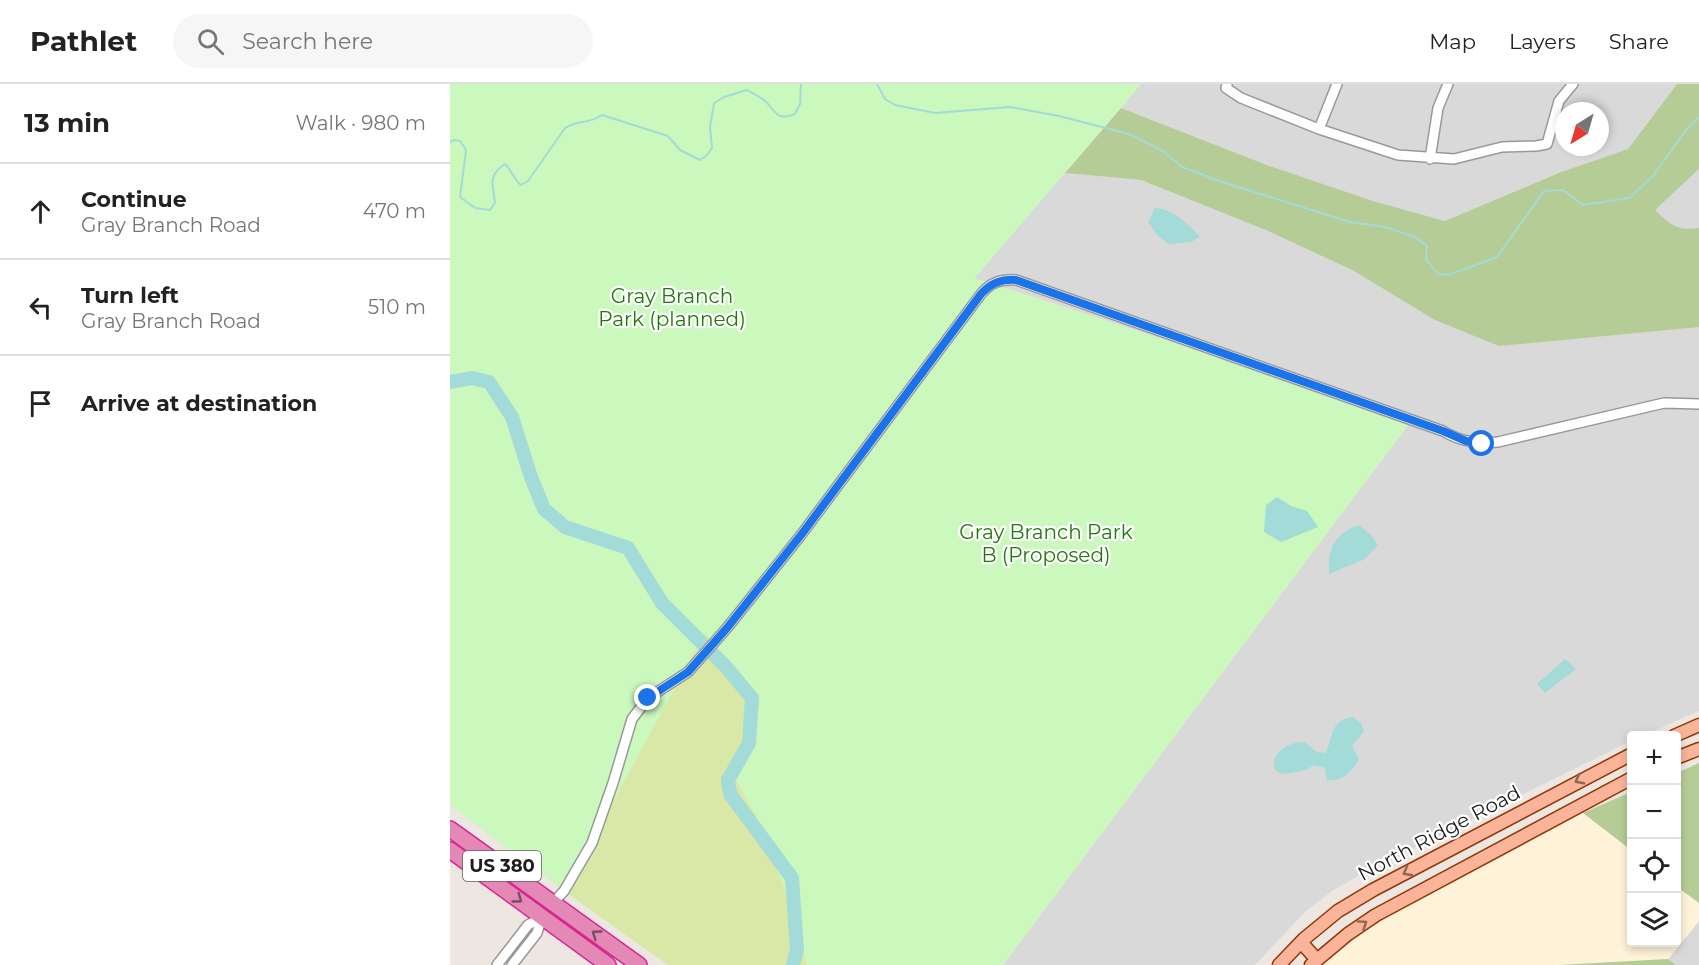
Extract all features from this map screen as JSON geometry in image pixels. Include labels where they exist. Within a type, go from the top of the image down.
[{"type":"highway","name":"US 380","points":[[450,829],[639,965]]},
{"type":"highway","name":"US 380","points":[[450,850],[608,965]]},
{"type":"highway","points":[[542,917],[553,903]]},
{"type":"main road","points":[[1681,732],[1699,725]]},
{"type":"main road","points":[[1681,756],[1699,749]]},
{"type":"main road","name":"North Ridge Road","points":[[1279,965],[1301,942],[1338,911],[1373,890],[1627,757]]},
{"type":"main road","name":"North Ridge Road","points":[[1314,962],[1376,915],[1627,781]]},
{"type":"main road","points":[[1301,942],[1314,962]]},
{"type":"street","points":[[1319,129],[1337,84]]},
{"type":"street","points":[[1430,159],[1438,108],[1448,84]]},
{"type":"street","points":[[1227,86],[1241,98],[1319,129],[1398,155],[1454,159],[1502,147],[1547,144],[1559,101],[1573,84]]},
{"type":"street","points":[[553,903],[564,891],[592,843],[632,719],[648,698],[688,672],[727,628],[801,535],[981,294],[993,283],[1000,280],[1016,280],[1466,441],[1482,444],[1664,403],[1699,404]]},
{"type":"street","points":[[497,965],[528,925],[542,917]]},
{"type":"street","points":[[512,965],[537,933],[542,917]]},
{"type":"shaded area","points":[[1141,84],[1677,84],[1628,149],[1609,156],[1609,102],[1555,102],[1555,156],[1608,156],[1561,172],[1445,221],[1373,201],[1267,165],[1121,108]]},
{"type":"shaded area","points":[[1699,169],[1699,228],[1684,230],[1670,225],[1654,210]]},
{"type":"shaded area","points":[[1065,173],[1141,180],[1268,231],[1354,271],[1699,327],[1699,711],[1653,731],[1627,731],[1627,743],[1367,871],[1332,891],[1306,911],[1255,965],[1003,965],[1412,420],[974,278]]},
{"type":"shaded area","points":[[1583,813],[1627,847],[1627,947],[1678,947],[1668,959],[1560,965],[1318,965],[1352,935]]},
{"type":"shaded area","points":[[1681,889],[1699,903],[1699,921],[1681,943]]},
{"type":"shaded area","points":[[1699,921],[1699,965],[1676,965],[1668,959],[1678,947],[1681,947],[1681,943]]},
{"type":"green space","points":[[450,84],[1141,84],[975,278],[1412,420],[1003,965],[807,965],[787,895],[758,819],[735,778],[760,706],[744,677],[705,633],[564,891],[450,805]]},
{"type":"green space","points":[[1677,84],[1699,84],[1699,169],[1655,210],[1674,226],[1685,229],[1699,228],[1699,327],[1499,346],[1435,320],[1354,271],[1268,231],[1141,180],[1065,173],[1121,108],[1267,165],[1373,201],[1445,221],[1561,172],[1628,149]]},
{"type":"green space","points":[[705,632],[744,677],[760,706],[735,778],[758,819],[787,895],[807,965],[668,965],[564,891]]},
{"type":"green space","points":[[1699,763],[1699,903],[1681,890],[1681,771]]},
{"type":"green space","points":[[1627,794],[1627,847],[1583,813]]},
{"type":"green space","points":[[1668,959],[1676,965],[1560,965]]},
{"type":"water","points":[[1155,208],[1174,214],[1200,237],[1191,242],[1169,244],[1157,235],[1148,222]]},
{"type":"water","points":[[1277,497],[1291,506],[1307,511],[1318,527],[1281,542],[1264,532],[1266,505]]},
{"type":"water","points":[[1359,525],[1372,536],[1378,545],[1365,559],[1329,574],[1329,557],[1334,543],[1344,533]]},
{"type":"water","points":[[1565,659],[1576,669],[1545,693],[1537,684]]},
{"type":"water","points":[[1352,717],[1361,723],[1364,731],[1352,746],[1359,759],[1342,778],[1327,780],[1325,768],[1314,765],[1306,770],[1292,773],[1276,771],[1275,759],[1285,747],[1305,742],[1315,751],[1326,753],[1336,726]]},
{"type":"waterway","points":[[450,142],[460,141],[466,150],[460,197],[475,208],[490,210],[495,203],[492,181],[499,168],[505,164],[521,185],[528,181],[565,128],[570,125],[602,115],[668,136],[680,150],[700,160],[712,148],[710,127],[714,103],[724,97],[747,90],[764,100],[776,114],[783,117],[788,116],[795,114],[800,104],[801,84]]},
{"type":"waterway","points":[[877,84],[885,99],[895,105],[935,113],[1010,107],[1059,116],[1129,134],[1163,151],[1182,167],[1219,181],[1350,222],[1385,227],[1415,237],[1427,246],[1426,259],[1438,274],[1448,275],[1497,257],[1544,191],[1563,190],[1583,205],[1629,198],[1653,176],[1686,130],[1699,118]]},
{"type":"waterway","points":[[450,382],[472,378],[489,382],[512,417],[544,509],[565,527],[628,548],[662,603],[726,667],[752,698],[749,743],[728,780],[730,794],[792,878],[797,950],[793,965]]},
{"type":"route","points":[[648,698],[688,672],[727,628],[801,535],[981,294],[1000,280],[1016,280],[1466,441],[1482,444]]},
{"type":"park label","name":"Gray Branch Park (planned)","points":[[672,308]]},
{"type":"park label","name":"Gray Branch Park B (Proposed)","points":[[1046,544]]}]
